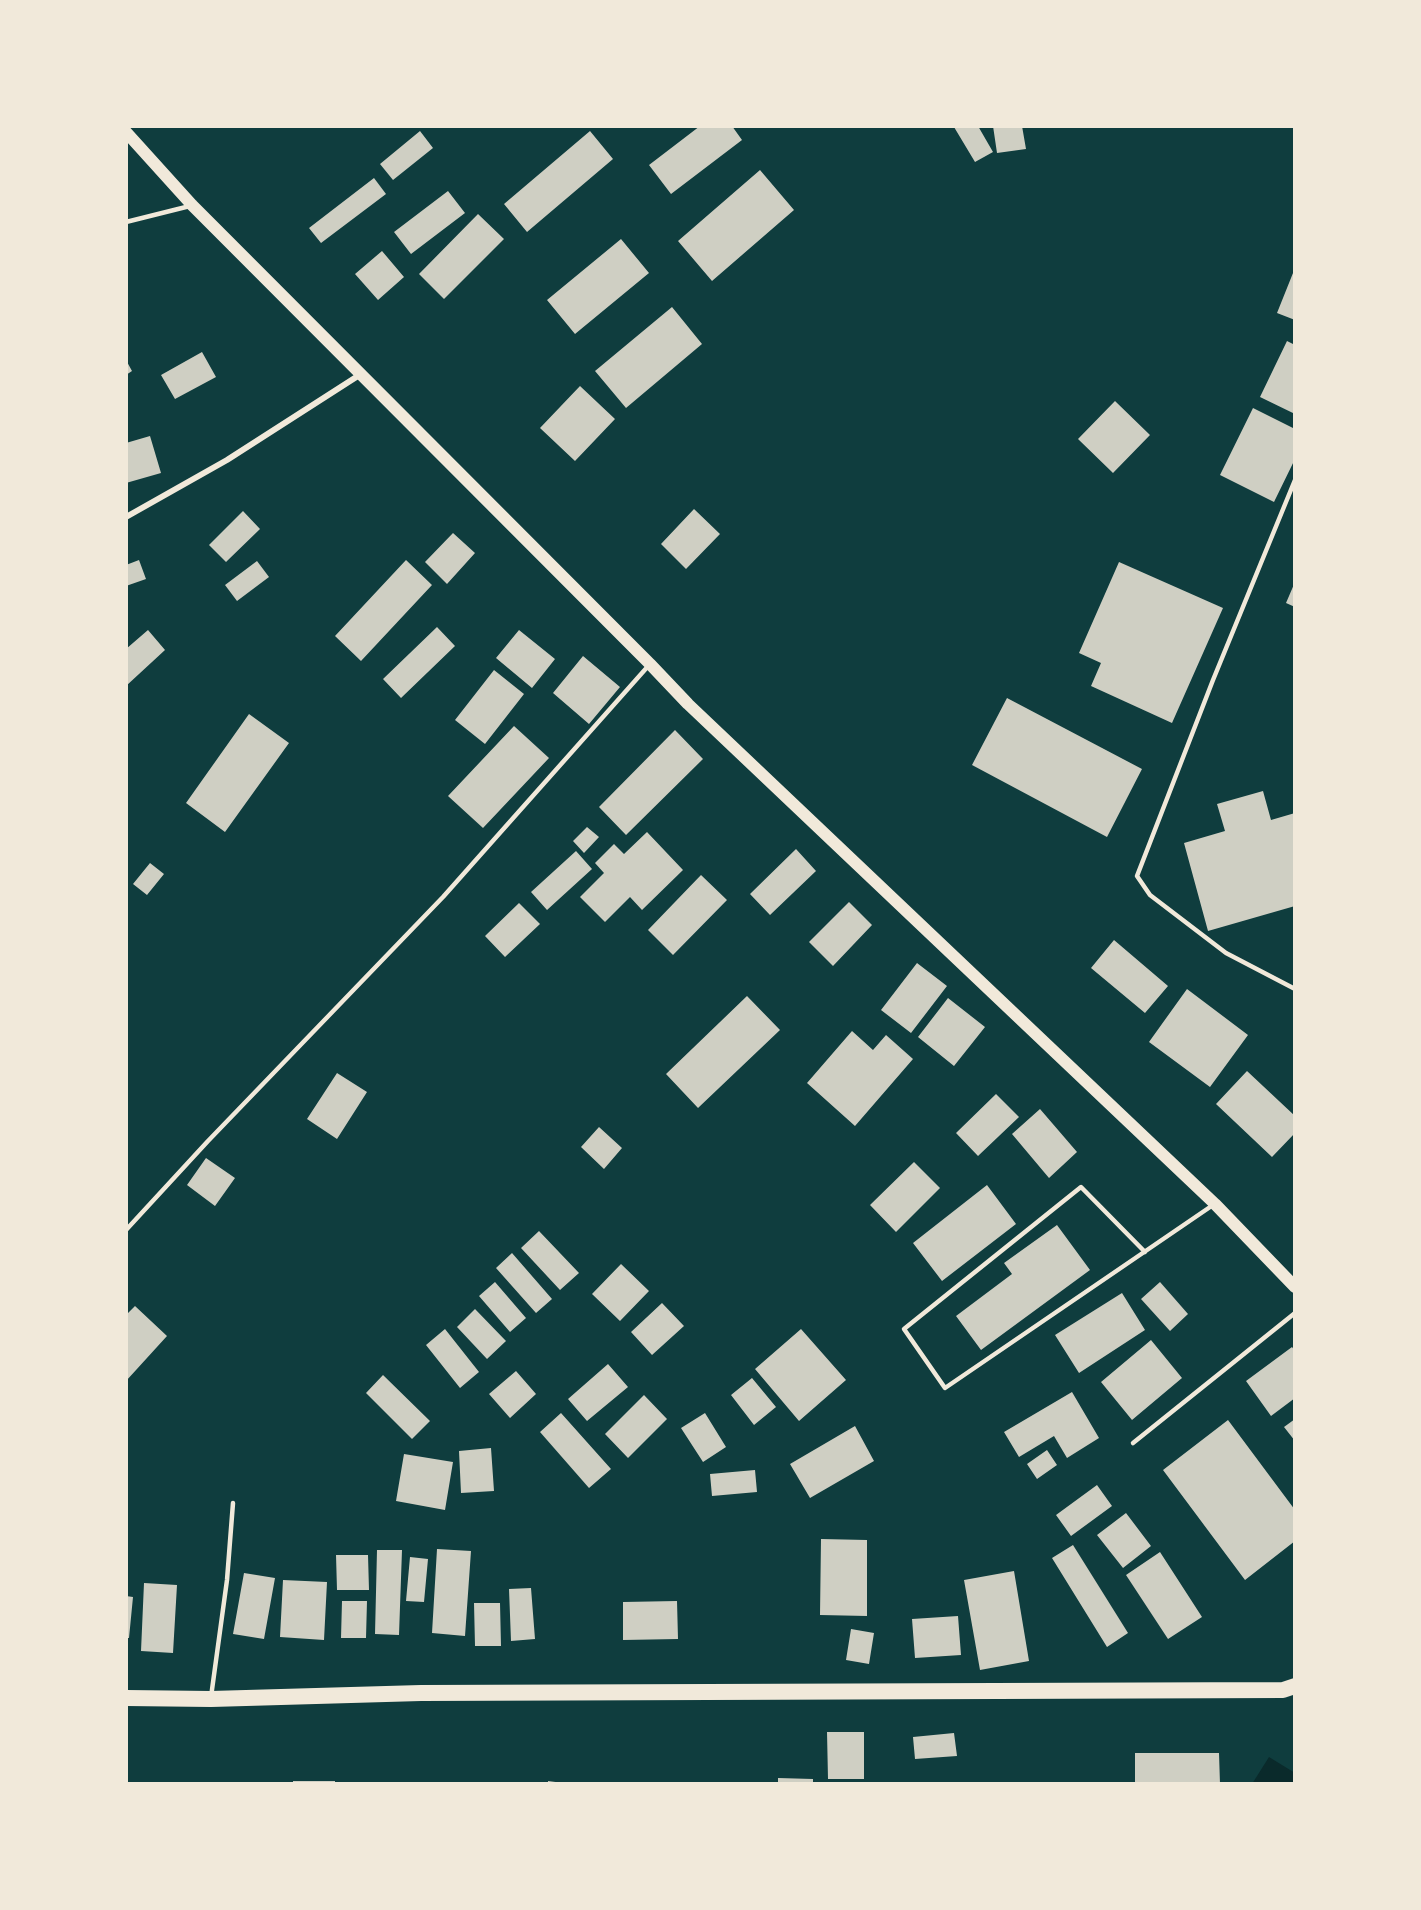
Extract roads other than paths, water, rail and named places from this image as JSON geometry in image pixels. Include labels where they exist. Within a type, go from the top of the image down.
[{"type":"highway","points":[[126,1698],[211,1699],[421,1693],[1291,1690]]},
{"type":"main road","points":[[126,132],[192,205],[697,713],[1215,1204],[1295,1287]]},
{"type":"street","points":[[126,517],[228,460],[361,374]]},
{"type":"lane","points":[[126,222],[192,205]]},
{"type":"lane","points":[[1295,480],[1137,876],[1150,896],[1226,953],[1295,989]]},
{"type":"lane","points":[[126,1230],[208,1141],[443,897],[650,664]]},
{"type":"lane","points":[[1145,1252],[1081,1187],[904,1329],[945,1388],[1145,1252],[1215,1204]]},
{"type":"lane","points":[[1133,1443],[1295,1313]]},
{"type":"lane","points":[[211,1699],[233,1503]]},
{"type":"water","points":[[1269,1757],[1295,1773],[1295,1784],[1252,1784]]}]
